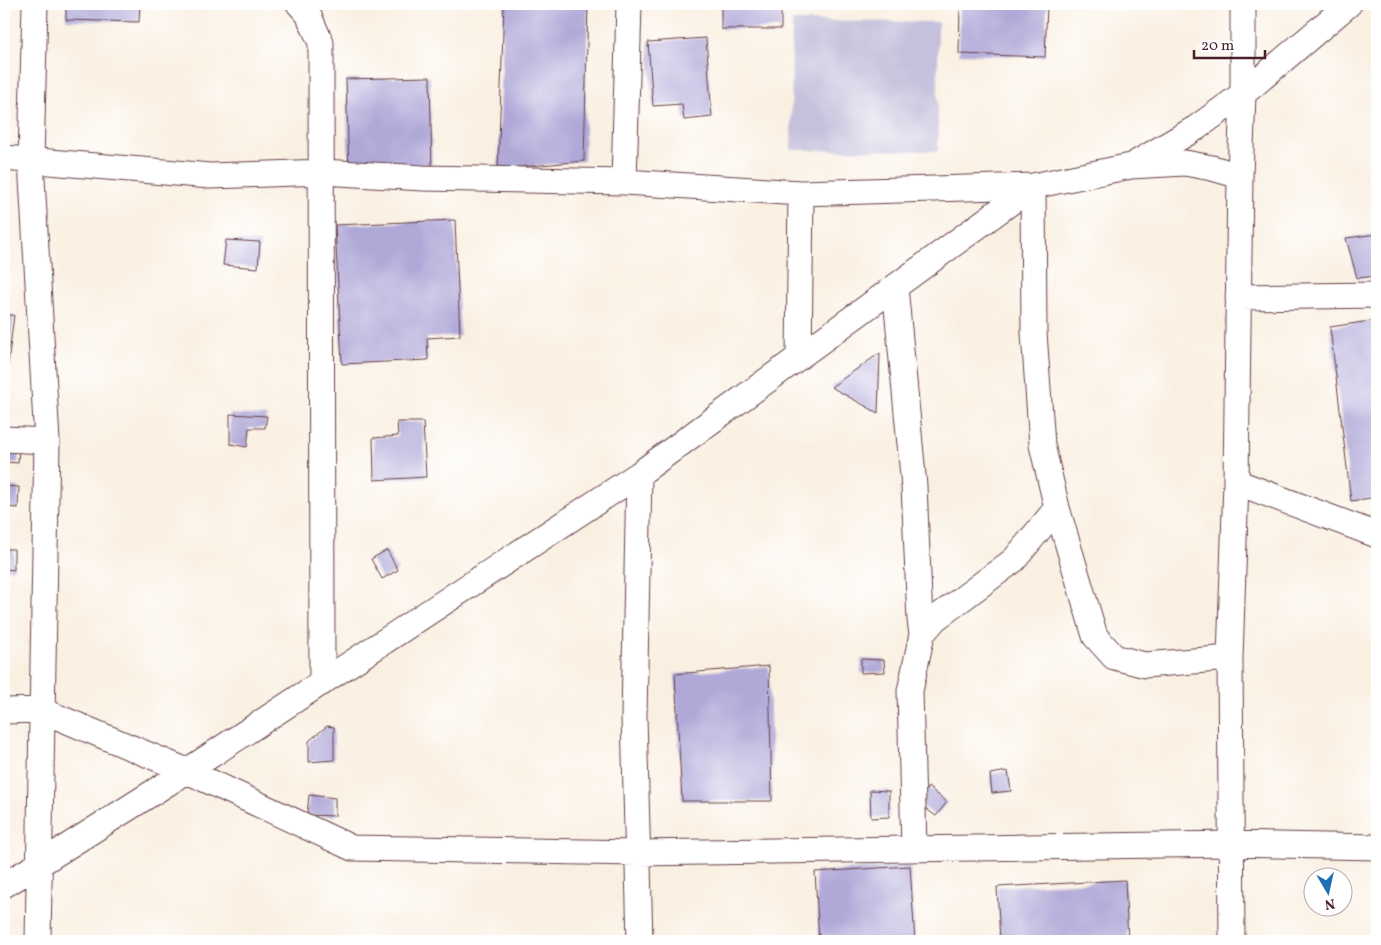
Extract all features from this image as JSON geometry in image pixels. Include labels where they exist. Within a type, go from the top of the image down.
[{"type":"street","points":[[35,4],[31,161],[47,441],[38,941]]},
{"type":"street","points":[[299,4],[308,14],[322,43],[322,683]]},
{"type":"street","points":[[624,182],[629,4]]},
{"type":"street","points":[[1232,941],[1230,658],[1236,482],[1240,176],[1243,94],[1242,4]]},
{"type":"street","points":[[1130,166],[1196,128],[1243,94],[1349,4]]},
{"type":"street","points":[[4,158],[210,176],[323,172],[424,178],[624,182],[801,193],[1033,186],[1130,166],[1184,163],[1240,176]]},
{"type":"street","points":[[4,885],[188,771],[639,474],[1033,186]]},
{"type":"street","points":[[1033,186],[1034,333],[1042,445],[1057,508],[1095,636],[1114,657],[1145,665],[1230,658]]},
{"type":"street","points":[[799,357],[801,193]]},
{"type":"street","points":[[895,287],[914,486],[919,612],[922,634],[910,691],[914,849]]},
{"type":"street","points":[[1238,297],[1377,296]]},
{"type":"street","points":[[4,439],[47,441]]},
{"type":"street","points":[[639,474],[634,716],[640,941]]},
{"type":"street","points":[[1236,482],[1377,535]]},
{"type":"street","points":[[922,634],[935,619],[1014,560],[1057,508]]},
{"type":"street","points":[[4,711],[41,710],[188,771],[352,848],[638,853],[1232,844],[1377,847]]},
{"type":"shaded area","points":[[792,21],[938,22],[938,151],[791,150]]},
{"type":"building","points":[[66,4],[140,4],[139,22],[66,20]]},
{"type":"building","points":[[504,4],[588,4],[584,161],[498,169]]},
{"type":"building","points":[[721,4],[781,4],[781,29],[721,29]]},
{"type":"building","points":[[960,4],[1047,4],[1045,57],[959,54]]},
{"type":"building","points":[[706,38],[712,117],[684,120],[682,104],[653,106],[648,42]]},
{"type":"building","points":[[430,77],[432,171],[349,173],[346,79]]},
{"type":"building","points":[[455,220],[460,336],[427,338],[428,360],[342,364],[335,225]]},
{"type":"building","points":[[1377,234],[1377,276],[1357,278],[1346,238]]},
{"type":"building","points":[[226,240],[260,242],[258,268],[223,265]]},
{"type":"building","points":[[4,315],[14,315],[5,388],[4,387]]},
{"type":"building","points":[[1377,320],[1377,497],[1351,501],[1330,327]]},
{"type":"building","points":[[880,353],[878,413],[831,387]]},
{"type":"building","points":[[230,414],[267,416],[265,428],[249,428],[247,447],[230,444]]},
{"type":"building","points":[[397,422],[423,422],[426,477],[374,480],[373,438],[398,436]]},
{"type":"building","points":[[4,447],[19,448],[18,463],[4,462]]},
{"type":"building","points":[[4,486],[19,487],[18,508],[4,507]]},
{"type":"building","points":[[4,549],[14,549],[14,570],[6,569],[6,589],[4,589]]},
{"type":"building","points":[[387,550],[398,570],[382,579],[371,559]]},
{"type":"building","points":[[861,659],[884,660],[885,672],[861,673]]},
{"type":"building","points":[[769,666],[772,801],[682,801],[675,674]]},
{"type":"building","points":[[327,726],[334,727],[334,760],[309,762],[309,741]]},
{"type":"building","points":[[1008,771],[1011,791],[992,793],[990,774]]},
{"type":"building","points":[[928,787],[947,802],[936,816],[918,803]]},
{"type":"building","points":[[870,790],[889,791],[889,817],[871,818]]},
{"type":"building","points":[[309,795],[335,798],[335,816],[307,815]]},
{"type":"building","points":[[910,866],[915,941],[819,941],[815,872]]},
{"type":"building","points":[[1125,880],[1128,941],[1000,941],[997,887]]}]
